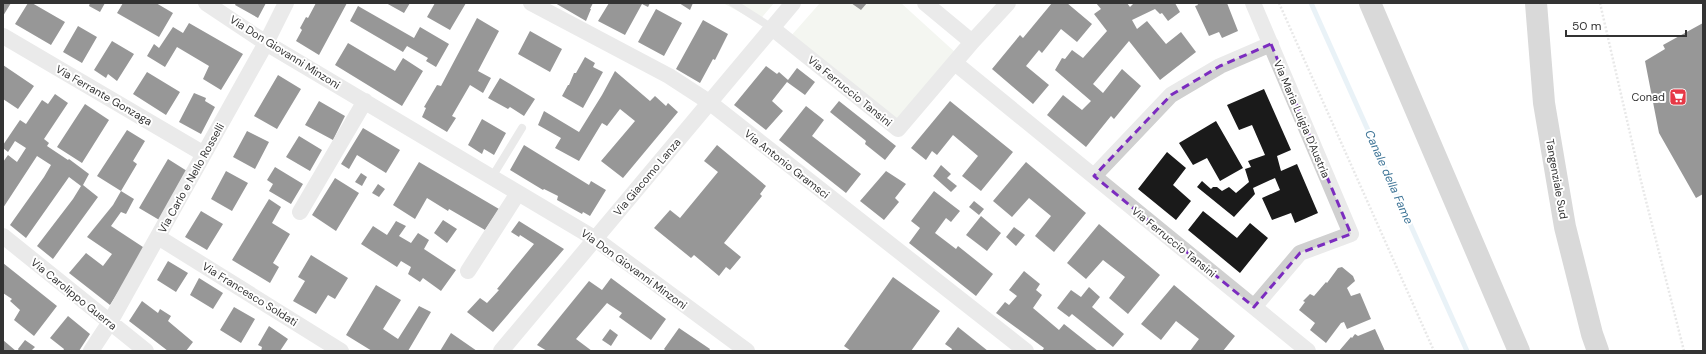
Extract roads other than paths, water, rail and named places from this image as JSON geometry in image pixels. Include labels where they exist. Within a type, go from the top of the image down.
[{"type":"main road","points":[[1370,3],[1519,351]]},
{"type":"main road","name":"Tangenziale Sud","points":[[1536,3],[1544,103],[1565,227],[1592,334],[1598,351]]},
{"type":"street","name":"Via Don Giovanni Minzoni","points":[[206,3],[266,43],[594,238],[747,351]]},
{"type":"street","name":"Via Carlo e Nello Rosselli","points":[[91,351],[110,322],[158,237],[266,43],[286,3]]},
{"type":"street","name":"Via Antonio Gramsci","points":[[531,3],[669,76],[709,102],[1026,351]]},
{"type":"street","name":"Via Giacomo Lanza","points":[[510,348],[594,238],[793,3]]},
{"type":"street","points":[[925,3],[972,42]]},
{"type":"street","name":"Via Ferruccio Tansini","points":[[772,28],[898,129],[972,42],[1008,3]]},
{"type":"street","name":"Via Maria Luigia D'Austria","points":[[1253,3],[1351,234],[1300,253],[1254,307]]},
{"type":"street","name":"Via Ferrante Gonzaga","points":[[3,36],[204,154]]},
{"type":"street","points":[[1094,176],[1171,95],[1220,66],[1271,44]]},
{"type":"street","name":"Via Ferruccio Tansini","points":[[955,63],[1308,351]]},
{"type":"street","points":[[300,212],[365,101]]},
{"type":"street","points":[[468,271],[518,193]]},
{"type":"street","name":"Via Carolippo Guerra","points":[[3,236],[146,351]]},
{"type":"street","name":"Via Francesco Soldati","points":[[158,237],[341,351]]},
{"type":"lane","points":[[733,3],[772,28]]},
{"type":"lane","points":[[492,177],[522,128]]},
{"type":"waterway","name":"Canale della Fame","points":[[1311,3],[1467,351]]},
{"type":"place","name":"Conad","points":[[1678,97]]}]
